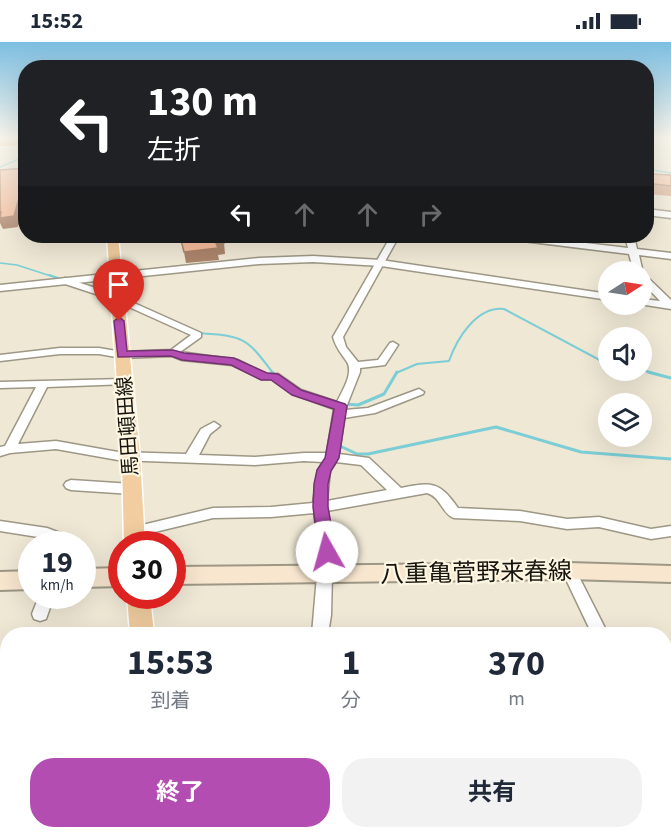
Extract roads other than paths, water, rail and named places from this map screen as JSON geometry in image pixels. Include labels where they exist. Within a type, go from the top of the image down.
[{"type":"main road","name":"馬田頓田線","points":[[113,243],[131,457],[135,531]]},
{"type":"main road","name":"八重亀菅野来春線","points":[[186,576],[569,571],[671,574]]},
{"type":"main road","points":[[0,582],[18,578]]},
{"type":"main road","points":[[140,609],[141,627]]},
{"type":"street","points":[[654,214],[671,215]]},
{"type":"street","points":[[321,627],[327,573],[320,507],[324,470],[332,458],[341,407],[352,381],[354,366],[341,348],[338,337],[391,243]]},
{"type":"street","points":[[566,243],[671,256]]},
{"type":"street","points":[[631,243],[636,261]]},
{"type":"street","points":[[0,288],[284,260],[335,260],[381,263],[598,295]]},
{"type":"street","points":[[65,281],[131,304],[198,335],[173,353]]},
{"type":"street","points":[[652,286],[671,306]]},
{"type":"street","points":[[652,303],[671,306]]},
{"type":"street","points":[[354,366],[381,363],[393,345]]},
{"type":"street","points":[[0,358],[60,351],[99,351],[122,355],[173,353],[182,357],[234,362],[265,377],[274,376],[297,392],[341,407],[355,415],[370,412],[419,392]]},
{"type":"street","points":[[0,386],[124,382]]},
{"type":"street","points":[[5,450],[43,384]]},
{"type":"street","points":[[190,459],[201,437],[214,426]]},
{"type":"street","points":[[5,450],[56,445],[131,457],[255,461],[332,458],[365,461],[397,492]]},
{"type":"street","points":[[286,459],[289,453],[301,448]]},
{"type":"street","points":[[71,485],[132,489]]},
{"type":"street","points":[[157,531],[213,513],[271,512],[320,507],[397,492],[436,489],[454,513],[520,516],[567,524],[599,522],[651,534],[671,531]]},
{"type":"street","points":[[0,526],[29,531]]},
{"type":"street","points":[[569,571],[597,627]]},
{"type":"street","points":[[40,614],[42,609]]},
{"type":"waterway","points":[[0,263],[17,265],[54,277]]},
{"type":"waterway","points":[[49,275],[61,279]]},
{"type":"waterway","points":[[397,373],[417,364],[449,361],[469,325],[494,309],[504,309],[598,359]]},
{"type":"waterway","points":[[198,333],[225,335],[243,341],[250,345],[273,373]]},
{"type":"waterway","points":[[273,373],[276,376]]},
{"type":"waterway","points":[[345,404],[358,405],[384,394],[397,373]]},
{"type":"waterway","points":[[652,373],[671,378]]},
{"type":"waterway","points":[[340,446],[357,454],[368,454],[496,427],[581,452],[671,459]]}]
